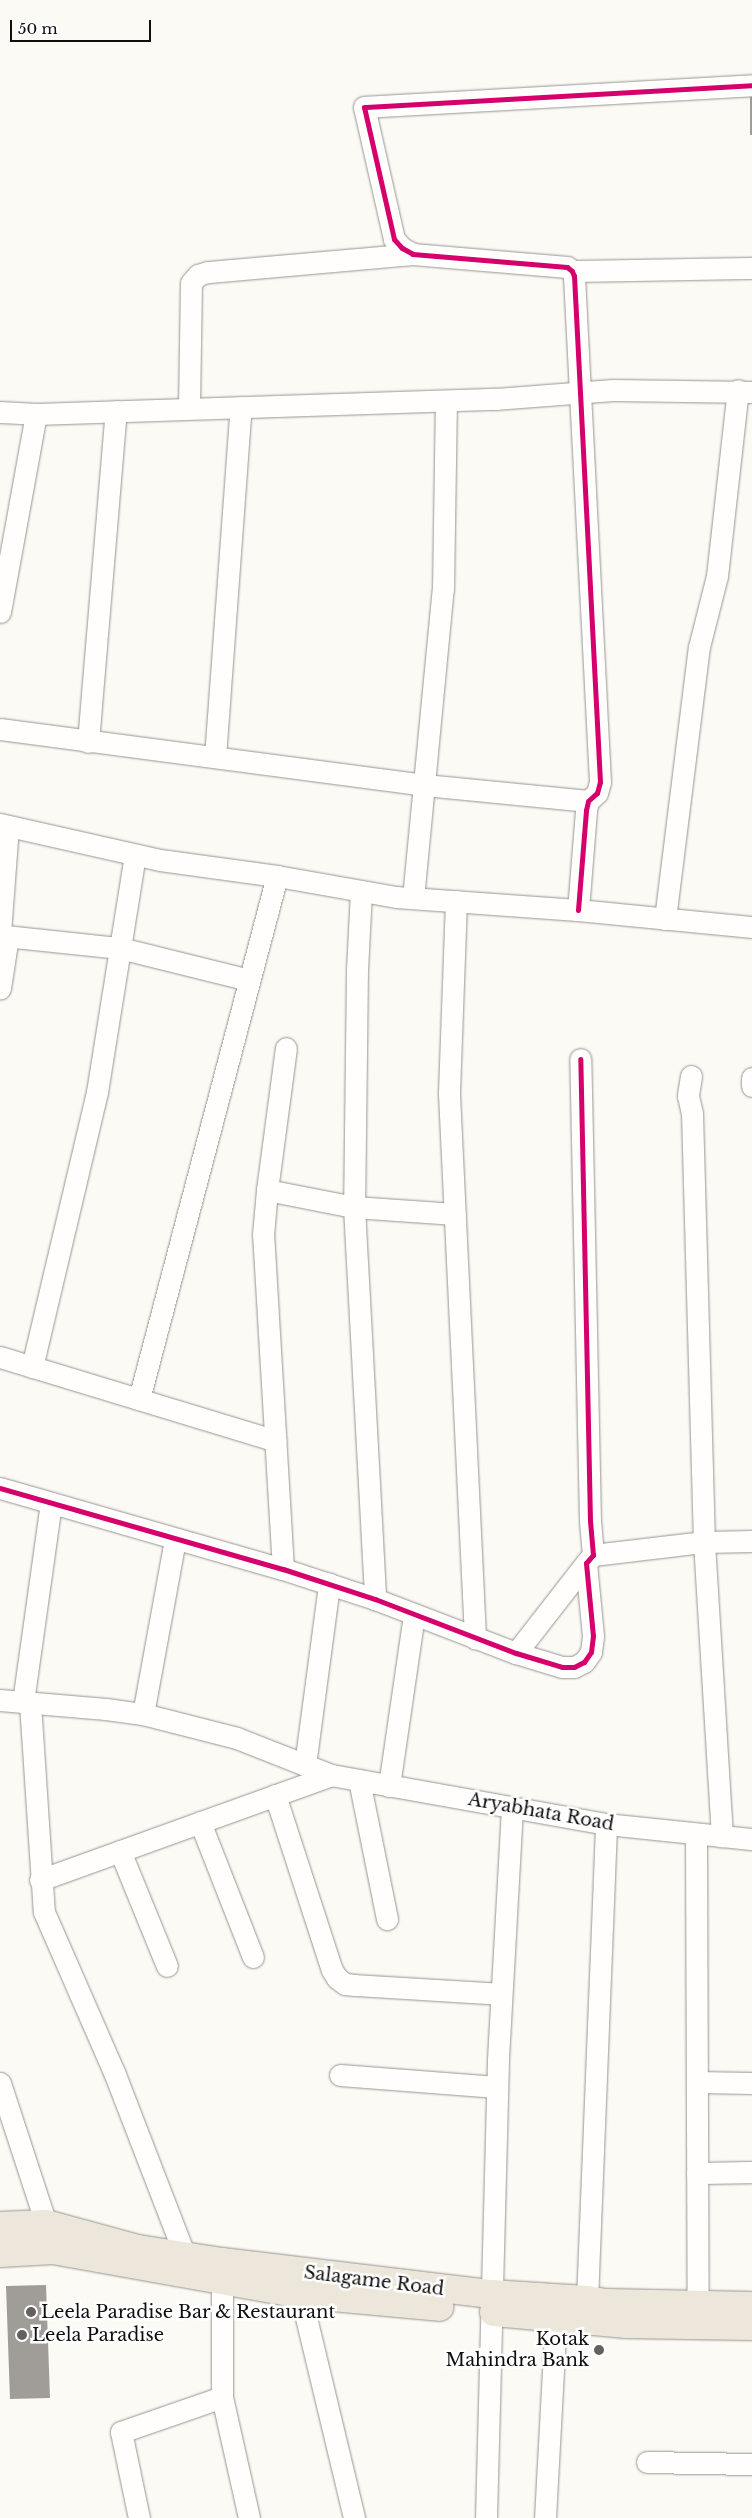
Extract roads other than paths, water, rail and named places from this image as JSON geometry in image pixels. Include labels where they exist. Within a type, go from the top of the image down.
[{"type":"main road","points":[[0,2226],[46,2224],[138,2249],[185,2256],[223,2272]]},
{"type":"main road","points":[[0,2253],[53,2250],[298,2283],[491,2303],[556,2318],[626,2324],[752,2326]]},
{"type":"main road","points":[[491,2303],[587,2300],[606,2303],[752,2306]]},
{"type":"street","points":[[413,254],[402,248],[394,239],[364,107],[752,85]]},
{"type":"street","points":[[189,408],[191,283],[198,275],[208,272],[413,254],[567,267],[572,271],[752,268]]},
{"type":"street","points":[[572,271],[581,393],[600,782],[597,793],[588,801],[578,910]]},
{"type":"street","points":[[0,412],[36,414],[446,401],[613,390],[745,391],[717,576],[699,647],[695,671],[665,919]]},
{"type":"street","points":[[413,898],[443,589],[446,401]]},
{"type":"street","points":[[215,756],[242,407]]},
{"type":"street","points":[[88,742],[116,411]]},
{"type":"street","points":[[0,612],[36,414]]},
{"type":"street","points":[[0,729],[425,785],[588,801]]},
{"type":"street","points":[[0,988],[7,943],[2,934],[4,825],[160,860],[277,876],[361,891],[413,898],[578,910],[752,927]]},
{"type":"street","points":[[32,1367],[97,1092],[135,854]]},
{"type":"street","points":[[139,1399],[277,876]]},
{"type":"street","points":[[361,891],[357,970],[354,1206],[375,1599]]},
{"type":"street","points":[[456,901],[449,1094],[475,1638]]},
{"type":"street","points":[[2,934],[120,948],[249,980]]},
{"type":"street","points":[[283,1570],[264,1265],[267,1190],[286,1048]]},
{"type":"street","points":[[0,1488],[329,1584],[375,1599],[516,1653],[562,1667],[574,1667],[584,1662],[591,1652],[593,1636],[580,1059]]},
{"type":"street","points":[[691,1076],[688,1096],[692,1114],[704,1542],[722,1836]]},
{"type":"street","points":[[752,1078],[752,1086]]},
{"type":"street","points":[[267,1190],[354,1206],[455,1214]]},
{"type":"street","points":[[0,1357],[276,1441]]},
{"type":"street","points":[[51,1503],[27,1702],[44,1912],[114,2072],[185,2256]]},
{"type":"street","points":[[143,1714],[175,1539]]},
{"type":"street","points":[[516,1653],[590,1559],[704,1542],[752,1541]]},
{"type":"street","points":[[305,1765],[329,1584]]},
{"type":"street","points":[[389,1786],[414,1614]]},
{"type":"street","name":"Aryabhata Road","points":[[0,1700],[143,1714],[237,1738],[331,1775],[389,1786],[606,1824],[752,1839]]},
{"type":"street","points":[[40,1880],[331,1775]]},
{"type":"street","points":[[359,1780],[387,1919]]},
{"type":"street","points":[[275,1795],[332,1970],[337,1978],[350,1984],[501,1994]]},
{"type":"street","points":[[486,2518],[497,2087],[512,1807]]},
{"type":"street","points":[[200,1822],[253,1957]]},
{"type":"street","points":[[587,2300],[606,1824]]},
{"type":"street","points":[[696,1834],[698,2305]]},
{"type":"street","points":[[120,1851],[167,1966]]},
{"type":"street","points":[[340,2075],[497,2087]]},
{"type":"street","points":[[697,2082],[752,2083]]},
{"type":"street","points":[[0,2083],[46,2224]]},
{"type":"street","points":[[697,2173],[752,2172]]},
{"type":"street","points":[[223,2272],[222,2397],[249,2518]]},
{"type":"street","points":[[298,2283],[354,2518]]},
{"type":"street","points":[[545,2518],[556,2318]]},
{"type":"street","points":[[139,2518],[121,2432],[222,2397]]},
{"type":"street","points":[[647,2462],[752,2464]]},
{"type":"place","name":"Leela Paradise Bar & Restaurant","points":[[31,2312]]},
{"type":"place","name":"Leela Paradise","points":[[22,2335]]},
{"type":"place","name":"Kotak Mahindra Bank","points":[[599,2350]]}]
